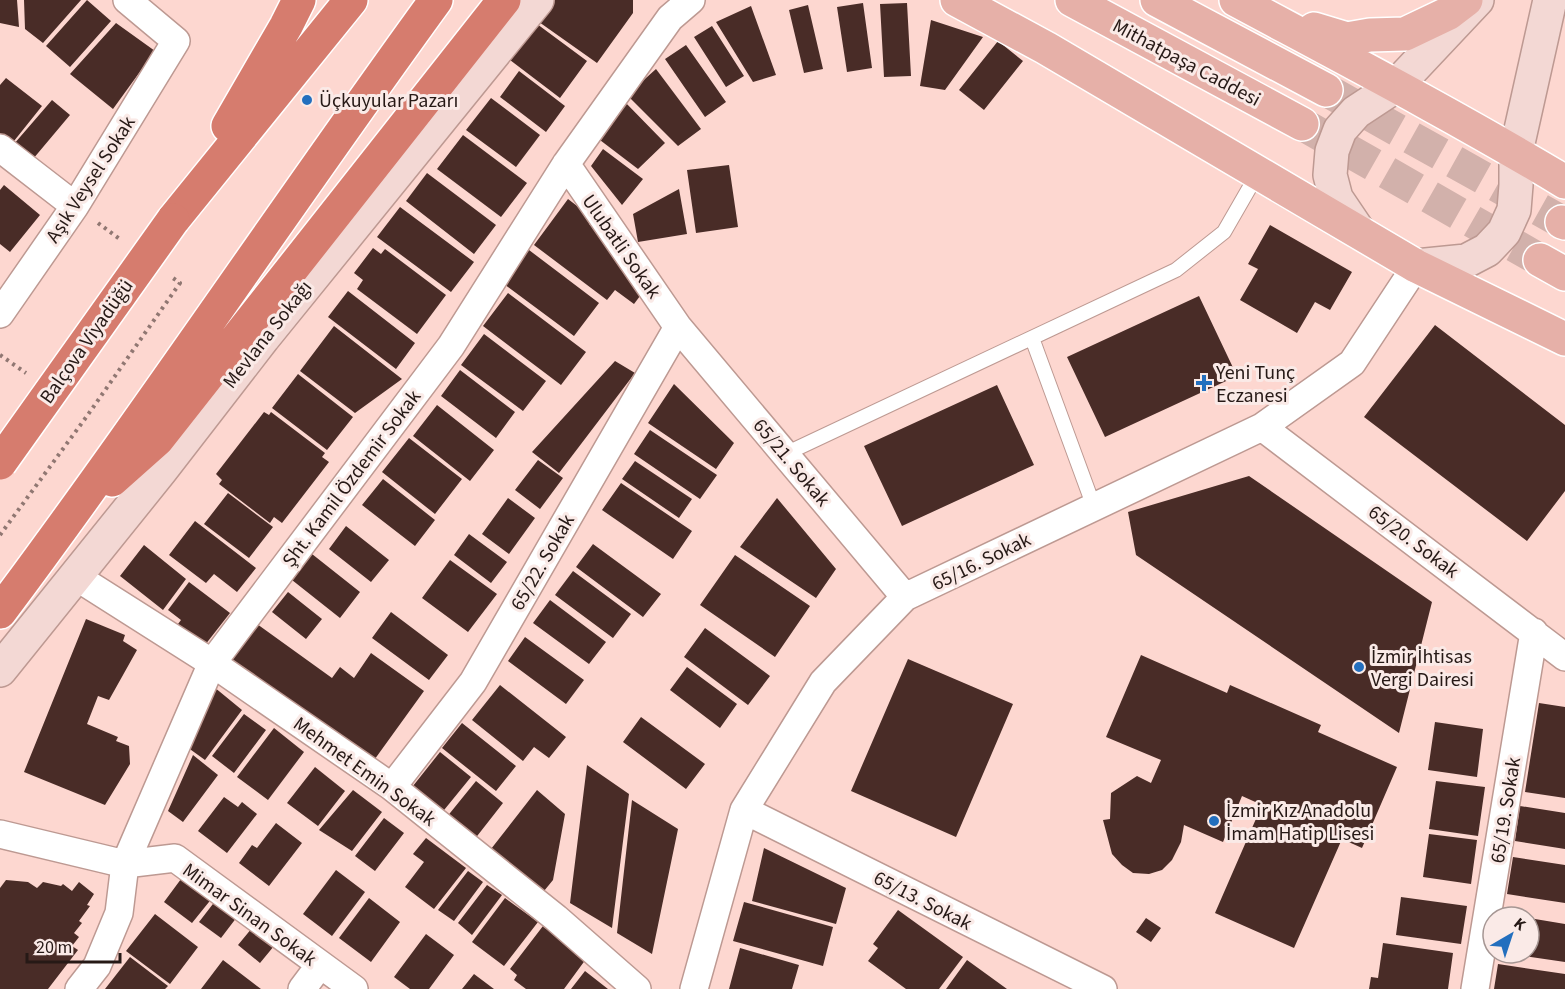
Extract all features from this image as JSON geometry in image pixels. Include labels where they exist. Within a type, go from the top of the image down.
[{"type":"highway","points":[[173,220],[286,27],[299,0]]},
{"type":"highway","points":[[173,220],[351,0]]},
{"type":"highway","points":[[0,612],[72,515],[436,0]]},
{"type":"highway","points":[[72,515],[157,440],[504,0]]},
{"type":"highway","name":"Balçova Viyadüğü","points":[[0,463],[173,220]]},
{"type":"main road","name":"Mevlana Sokağı","points":[[0,670],[161,470],[263,338],[537,0]]},
{"type":"main road","points":[[957,0],[1046,48],[1416,266],[1565,339]]},
{"type":"main road","name":"Mithatpaşa Caddesi","points":[[1071,0],[1302,124]]},
{"type":"main road","name":"Mithatpaşa Caddesi","points":[[1157,0],[1326,90]]},
{"type":"main road","points":[[1249,7],[1347,39],[1405,34],[1449,13],[1466,0]]},
{"type":"main road","points":[[1359,232],[1336,198],[1330,175],[1332,152],[1340,130],[1356,112],[1397,85],[1477,0]]},
{"type":"main road","points":[[1416,266],[1466,261],[1487,250],[1504,232],[1514,210],[1516,152],[1550,0]]},
{"type":"main road","points":[[1249,7],[1397,85],[1565,182]]},
{"type":"street","name":"Aşık Veysel Sokak","points":[[0,314],[75,206],[176,41],[127,0]]},
{"type":"street","name":"Şht. Kamil Özdemir Sokak","points":[[79,989],[97,966],[119,913],[125,864],[212,663],[451,346],[566,164],[670,18],[691,0]]},
{"type":"street","points":[[0,148],[75,206]]},
{"type":"street","name":"Ulubatli Sokak","points":[[566,164],[678,327]]},
{"type":"street","name":"65/16. Sokak","points":[[694,989],[744,810],[822,682],[905,597],[1262,427],[1352,363],[1416,266]]},
{"type":"street","name":"65/21. Sokak","points":[[678,327],[905,597]]},
{"type":"street","name":"65/22. Sokak","points":[[392,787],[473,682],[678,327]]},
{"type":"street","name":"65/20. Sokak","points":[[1262,427],[1565,657]]},
{"type":"street","name":"Mehmet Emin Sokak","points":[[75,576],[212,663],[392,787],[556,918],[637,989]]},
{"type":"street","name":"65/19. Sokak","points":[[1475,989],[1534,632]]},
{"type":"street","name":"65/13. Sokak","points":[[744,810],[1103,989]]},
{"type":"street","name":"Mimar Sinan Sokak","points":[[0,834],[125,864],[175,858],[354,989]]},
{"type":"street","points":[[302,989],[320,965]]},
{"type":"lane","points":[[785,454],[1176,270],[1224,232],[1258,173]]},
{"type":"lane","points":[[1032,338],[1094,507]]},
{"type":"building","points":[[0,0],[17,0],[19,27],[0,23]]},
{"type":"building","points":[[24,0],[81,0],[43,43],[25,29]]},
{"type":"building","points":[[87,0],[111,21],[70,67],[46,46]]},
{"type":"building","points":[[555,0],[633,0],[633,13],[597,63],[539,22]]},
{"type":"building","points":[[863,3],[872,68],[847,72],[837,7]]},
{"type":"building","points":[[907,3],[911,76],[884,77],[880,4]]},
{"type":"building","points":[[808,5],[823,69],[804,73],[789,10]]},
{"type":"building","points":[[751,6],[776,75],[753,82],[716,22]]},
{"type":"building","points":[[931,20],[983,37],[945,90],[920,86]]},
{"type":"building","points":[[116,23],[155,51],[113,109],[70,74]]},
{"type":"building","points":[[537,24],[587,61],[560,98],[510,60]]},
{"type":"building","points":[[712,26],[744,76],[726,87],[694,37]]},
{"type":"building","points":[[998,41],[1023,61],[984,110],[959,90]]},
{"type":"building","points":[[686,45],[726,102],[705,117],[665,59]]},
{"type":"building","points":[[656,69],[701,129],[678,146],[627,95]]},
{"type":"building","points":[[519,71],[565,106],[546,132],[500,97]]},
{"type":"building","points":[[6,78],[42,106],[6,151],[0,146],[0,85]]},
{"type":"building","points":[[491,98],[540,135],[516,167],[466,130]]},
{"type":"building","points":[[52,100],[70,115],[33,159],[14,144]]},
{"type":"building","points":[[624,101],[665,143],[638,169],[596,137]]},
{"type":"building","points":[[463,135],[527,183],[501,217],[437,169]]},
{"type":"building","points":[[603,149],[643,179],[622,205],[591,166]]},
{"type":"building","points":[[729,165],[738,227],[696,233],[687,170]]},
{"type":"building","points":[[427,173],[496,225],[474,254],[406,201]]},
{"type":"building","points":[[4,185],[40,215],[10,252],[0,244],[0,190]]},
{"type":"building","points":[[679,189],[687,234],[638,242],[633,214]]},
{"type":"building","points":[[568,199],[594,219],[589,224],[624,250],[646,288],[634,304],[615,290],[607,300],[534,245]]},
{"type":"building","points":[[400,207],[474,262],[451,292],[377,237]]},
{"type":"building","points":[[1270,225],[1352,272],[1330,310],[1315,302],[1297,333],[1240,300],[1258,269],[1248,264]]},
{"type":"building","points":[[373,248],[381,254],[385,249],[446,295],[417,334],[357,289],[363,280],[354,273]]},
{"type":"building","points":[[529,250],[599,303],[574,336],[504,284]]},
{"type":"building","points":[[348,291],[415,343],[396,369],[328,317]]},
{"type":"building","points":[[508,293],[586,352],[561,385],[483,326]]},
{"type":"building","points":[[1199,296],[1237,376],[1105,437],[1067,357]]},
{"type":"building","points":[[1435,325],[1565,425],[1565,491],[1527,541],[1364,417]]},
{"type":"building","points":[[334,326],[402,379],[355,413],[300,371]]},
{"type":"building","points":[[484,334],[546,381],[523,411],[461,365]]},
{"type":"building","points":[[615,361],[635,373],[559,473],[532,452]]},
{"type":"building","points":[[460,370],[515,412],[496,438],[441,396]]},
{"type":"building","points":[[298,374],[353,417],[327,450],[272,408]]},
{"type":"building","points":[[674,384],[734,443],[716,469],[648,423]]},
{"type":"building","points":[[997,385],[1034,465],[902,526],[864,446]]},
{"type":"building","points":[[437,405],[494,450],[470,481],[413,436]]},
{"type":"building","points":[[264,412],[269,415],[271,412],[325,453],[322,457],[329,462],[282,523],[274,517],[270,523],[219,484],[222,480],[216,474]]},
{"type":"building","points":[[650,430],[717,475],[700,499],[634,454]]},
{"type":"building","points":[[409,438],[462,479],[435,514],[382,472]]},
{"type":"building","points":[[538,460],[563,478],[540,509],[515,490]]},
{"type":"building","points":[[635,461],[692,499],[679,518],[622,479]]},
{"type":"building","name":"İzmir İhtisas Vergi Dairesi","points":[[1249,476],[1432,602],[1399,733],[1136,555],[1128,512]]},
{"type":"building","points":[[383,479],[435,520],[415,546],[362,505]]},
{"type":"building","points":[[621,483],[692,531],[673,559],[602,510]]},
{"type":"building","points":[[228,493],[273,527],[249,558],[204,524]]},
{"type":"building","points":[[508,498],[535,518],[509,554],[482,534]]},
{"type":"building","points":[[777,498],[836,569],[816,598],[740,547]]},
{"type":"building","points":[[195,521],[256,568],[237,592],[214,574],[206,583],[169,555]]},
{"type":"building","points":[[346,526],[389,560],[371,582],[329,549]]},
{"type":"building","points":[[469,534],[507,562],[491,583],[454,555]]},
{"type":"building","points":[[593,544],[661,594],[643,617],[576,567]]},
{"type":"building","points":[[144,545],[186,579],[163,610],[120,576]]},
{"type":"building","points":[[312,554],[360,592],[340,618],[292,580]]},
{"type":"building","points":[[735,555],[810,606],[775,657],[700,605]]},
{"type":"building","points":[[450,560],[497,594],[468,632],[422,598]]},
{"type":"building","points":[[573,571],[631,614],[613,638],[555,595]]},
{"type":"building","points":[[189,582],[230,613],[205,645],[178,624],[181,620],[168,610]]},
{"type":"building","points":[[288,592],[322,619],[306,639],[272,612]]},
{"type":"building","points":[[550,600],[606,642],[589,664],[533,623]]},
{"type":"building","points":[[391,612],[448,655],[429,680],[372,638]]},
{"type":"building","points":[[86,619],[125,635],[123,641],[137,650],[109,700],[98,696],[87,724],[118,737],[116,741],[129,746],[130,764],[105,805],[24,772]]},
{"type":"building","points":[[257,624],[332,678],[340,667],[354,678],[371,653],[424,691],[372,763],[230,661]]},
{"type":"building","points":[[705,628],[770,676],[748,705],[684,657]]},
{"type":"building","points":[[525,637],[584,680],[566,704],[508,661]]},
{"type":"building","points":[[1141,655],[1227,693],[1230,685],[1321,725],[1318,732],[1397,767],[1362,848],[1342,839],[1294,948],[1215,913],[1262,805],[1242,796],[1223,842],[1184,825],[1181,842],[1172,860],[1162,870],[1149,874],[1133,873],[1112,854],[1103,820],[1110,819],[1111,793],[1137,776],[1151,783],[1161,760],[1106,737]]},
{"type":"building","points":[[908,659],[1013,704],[956,837],[851,791]]},
{"type":"building","points":[[687,667],[737,704],[720,728],[670,690]]},
{"type":"building","points":[[500,685],[566,737],[549,758],[534,747],[523,761],[472,720]]},
{"type":"building","points":[[214,687],[242,710],[205,760],[187,747]]},
{"type":"building","points":[[1539,703],[1565,707],[1565,798],[1525,792]]},
{"type":"building","points":[[244,714],[266,730],[234,773],[212,756]]},
{"type":"building","points":[[641,717],[705,764],[686,789],[623,742]]},
{"type":"building","points":[[1435,722],[1483,729],[1477,777],[1428,770]]},
{"type":"building","points":[[462,723],[516,766],[496,791],[442,748]]},
{"type":"building","points":[[274,728],[304,752],[268,800],[237,777]]},
{"type":"building","points":[[440,752],[471,777],[440,815],[409,791]]},
{"type":"building","points":[[193,755],[218,775],[183,822],[168,811]]},
{"type":"building","points":[[587,765],[629,794],[612,928],[570,903]]},
{"type":"building","points":[[315,767],[345,791],[318,826],[287,803]]},
{"type":"building","points":[[476,781],[503,803],[474,840],[446,818]]},
{"type":"building","points":[[1436,781],[1485,787],[1478,836],[1429,829]]},
{"type":"building","points":[[353,790],[382,812],[352,851],[319,830]]},
{"type":"building","points":[[537,790],[565,814],[553,880],[544,891],[491,849]]},
{"type":"building","points":[[224,797],[238,807],[242,802],[257,814],[227,853],[198,831]]},
{"type":"building","points":[[632,800],[678,829],[652,954],[617,933]]},
{"type":"building","points":[[1520,806],[1565,813],[1565,849],[1515,841]]},
{"type":"building","points":[[384,818],[404,833],[375,871],[355,856]]},
{"type":"building","points":[[276,823],[302,843],[269,886],[239,863],[252,845],[257,848]]},
{"type":"building","points":[[1429,834],[1477,840],[1471,884],[1423,877]]},
{"type":"building","points":[[426,838],[466,868],[434,909],[405,887],[424,862],[413,854]]},
{"type":"building","points":[[764,848],[846,888],[836,924],[752,901]]},
{"type":"building","points":[[1513,857],[1565,865],[1565,903],[1507,894]]},
{"type":"building","points":[[336,870],[365,892],[332,936],[303,914]]},
{"type":"building","points":[[468,871],[483,882],[454,921],[438,910]]},
{"type":"building","points":[[184,875],[213,897],[192,923],[164,902]]},
{"type":"building","points":[[6,880],[28,882],[37,888],[43,882],[61,886],[63,884],[72,891],[79,882],[94,894],[87,905],[90,906],[79,921],[82,923],[74,933],[79,937],[72,946],[78,950],[48,989],[0,989],[0,888]]},
{"type":"building","points":[[487,885],[502,895],[472,935],[458,923]]},
{"type":"building","points":[[1401,897],[1467,906],[1461,944],[1396,935]]},
{"type":"building","points":[[369,898],[400,922],[371,962],[339,938]]},
{"type":"building","points":[[505,898],[538,922],[504,966],[472,942]]},
{"type":"building","points":[[216,900],[237,917],[221,938],[199,922]]},
{"type":"building","points":[[744,902],[833,927],[823,966],[733,941]]},
{"type":"building","points":[[898,910],[963,957],[939,989],[906,989],[868,961],[878,948],[873,944]]},
{"type":"building","points":[[155,914],[198,947],[170,984],[126,951]]},
{"type":"building","points":[[1146,918],[1161,928],[1151,942],[1136,932]]},
{"type":"building","points":[[1541,920],[1565,924],[1565,962],[1541,958]]},
{"type":"building","points":[[543,926],[586,959],[564,989],[526,989],[514,980],[517,975],[510,969]]},
{"type":"building","points":[[252,928],[274,946],[260,963],[238,945]]},
{"type":"building","points":[[426,934],[454,955],[429,989],[410,989],[394,977]]},
{"type":"building","points":[[1383,943],[1453,953],[1448,989],[1369,989],[1371,977],[1378,978]]},
{"type":"building","points":[[740,948],[799,965],[792,989],[729,989]]},
{"type":"building","points":[[130,957],[168,986],[165,989],[105,989]]},
{"type":"building","points":[[223,960],[261,989],[201,989]]},
{"type":"building","points":[[967,960],[1007,989],[946,989]]},
{"type":"building","points":[[1498,965],[1565,974],[1565,989],[1494,989]]},
{"type":"building","points":[[585,971],[608,989],[571,989]]},
{"type":"building","points":[[474,974],[494,989],[462,989]]},
{"type":"tunnel","points":[[1326,90],[1562,222]]},
{"type":"tunnel","points":[[1302,124],[1540,260]]},
{"type":"place","name":"Üçkuyular Pazarı","points":[[307,100]]},
{"type":"place","name":"Yeni Tunç Eczanesi","points":[[1204,383]]},
{"type":"place","name":"İzmir İhtisas Vergi Dairesi","points":[[1359,667]]},
{"type":"place","name":"İzmir Kız Anadolu İmam Hatip Lisesi","points":[[1214,821]]}]
